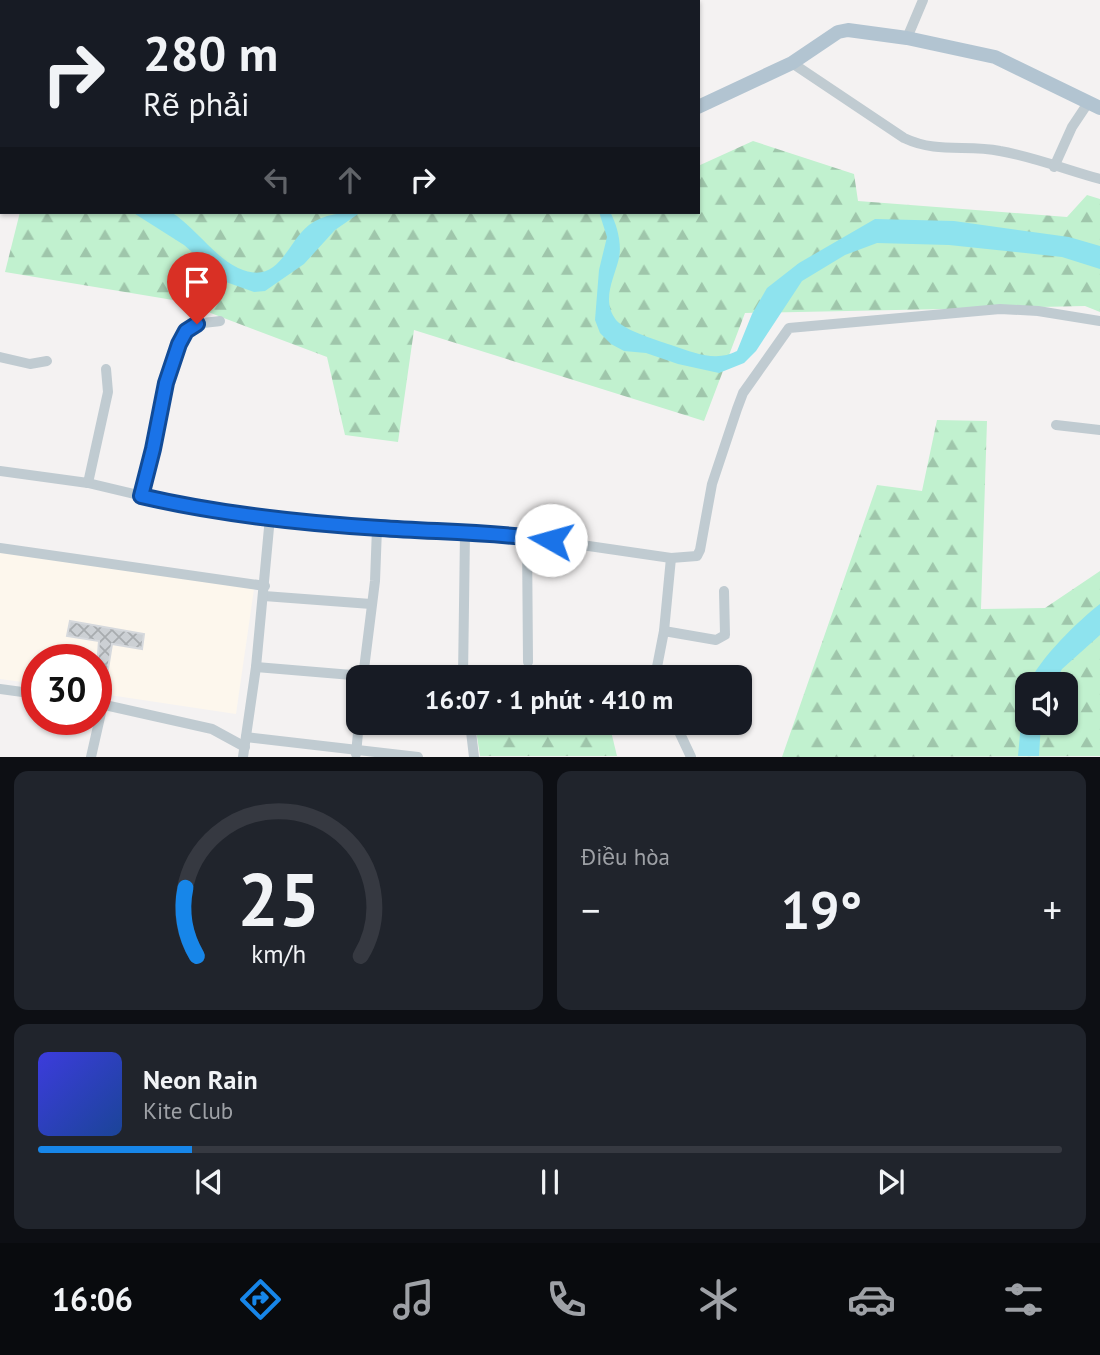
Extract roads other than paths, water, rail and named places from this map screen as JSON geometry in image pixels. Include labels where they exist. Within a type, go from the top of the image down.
[{"type":"main road","points":[[700,106],[792,63],[843,30],[907,38],[1001,59],[1094,106]]},
{"type":"street","points":[[907,38],[923,0]]},
{"type":"street","points":[[792,63],[905,138],[920,145],[997,150],[1100,179]]},
{"type":"street","points":[[1054,166],[1072,127],[1094,106]]},
{"type":"street","points":[[0,471],[88,483],[172,503],[270,517],[377,528],[527,537],[671,558],[696,556],[700,550],[712,484],[743,393],[789,328],[1000,309],[1038,311],[1100,321]]},
{"type":"street","points":[[141,496],[166,383],[179,344],[186,331],[197,324],[220,321]]},
{"type":"street","points":[[0,357],[30,364],[47,361]]},
{"type":"street","points":[[88,483],[108,392],[106,369]]},
{"type":"street","points":[[1056,425],[1100,430]]},
{"type":"street","points":[[245,747],[256,667],[270,517]]},
{"type":"street","points":[[364,665],[377,528]]},
{"type":"street","points":[[463,665],[465,533]]},
{"type":"street","points":[[527,537],[528,662]]},
{"type":"street","points":[[0,548],[264,591],[372,604]]},
{"type":"street","points":[[657,665],[664,631],[671,558]]},
{"type":"street","points":[[664,631],[721,639],[725,635],[724,591]]},
{"type":"street","points":[[256,667],[346,675]]},
{"type":"street","points":[[0,689],[21,692]]},
{"type":"street","points":[[112,707],[212,729],[245,747],[418,757]]},
{"type":"street","points":[[91,757],[95,735]]},
{"type":"street","points":[[356,753],[358,735]]},
{"type":"street","points":[[471,735],[474,757]]},
{"type":"street","points":[[681,735],[691,757]]},
{"type":"water","points":[[135,214],[174,214],[212,249],[238,268],[263,272],[280,260],[301,233],[315,221],[334,214],[358,214],[335,230],[304,264],[265,291],[254,292],[226,282],[184,245]]},
{"type":"water","points":[[600,214],[611,214],[619,240],[619,258],[609,297],[609,305],[616,320],[643,335],[689,351],[714,356],[737,351],[752,314],[767,288],[799,263],[875,219],[954,221],[1069,237],[1100,246],[1100,269],[1062,257],[949,245],[877,243],[845,255],[802,281],[756,351],[744,363],[719,373],[678,364],[646,353],[624,351],[611,344],[600,333],[595,320],[599,270],[607,237]]},
{"type":"water","points":[[1100,604],[1100,635],[1060,672],[1035,672],[1050,652]]},
{"type":"water","points":[[1020,735],[1040,735],[1039,756],[1018,756]]}]
